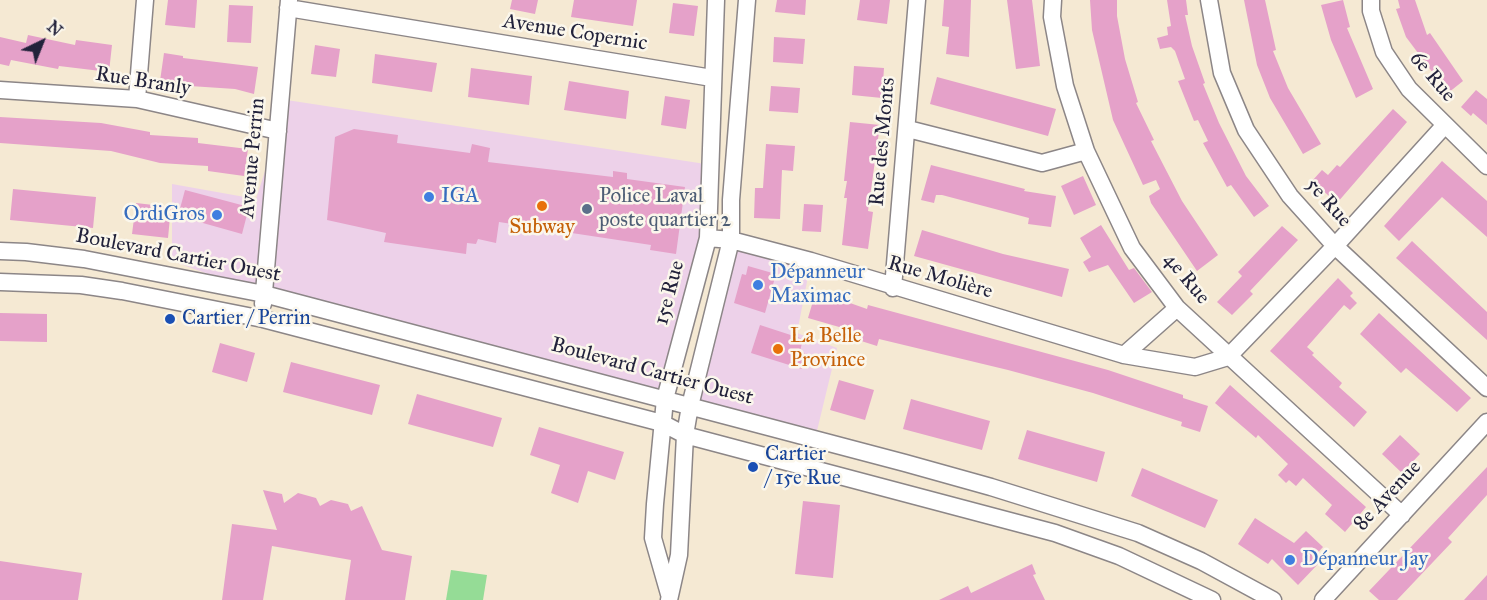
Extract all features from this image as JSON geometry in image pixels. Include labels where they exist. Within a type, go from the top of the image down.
[{"type":"street","points":[[137,99],[145,0]]},
{"type":"street","name":"15e Rue","points":[[670,597],[653,538],[666,399],[708,238],[716,0]]},
{"type":"street","name":"15e Rue","points":[[670,597],[679,555],[685,435],[731,240],[731,200],[747,0]]},
{"type":"street","name":"Rue des Monts","points":[[893,288],[917,0]]},
{"type":"street","name":"4e Rue","points":[[1053,0],[1052,17],[1065,86],[1086,151],[1132,248],[1177,308],[1402,515]]},
{"type":"street","name":"5e Rue","points":[[1209,0],[1222,72],[1246,130],[1290,196],[1335,246],[1487,388]]},
{"type":"street","name":"6e Rue","points":[[1371,0],[1371,11],[1384,52],[1409,89],[1487,166]]},
{"type":"street","name":"Avenue Copernic","points":[[288,4],[712,78]]},
{"type":"street","name":"Avenue Perrin","points":[[263,319],[288,4]]},
{"type":"street","name":"Rue Branly","points":[[0,90],[137,99],[278,131]]},
{"type":"street","name":"Rue Molière","points":[[708,238],[731,240],[1124,355],[1195,367],[1228,357],[1335,246],[1444,126]]},
{"type":"street","points":[[908,129],[1042,163],[1086,151]]},
{"type":"street","name":"Boulevard Cartier Ouest","points":[[0,251],[84,259],[264,294],[991,487],[1130,530],[1201,561],[1273,600]]},
{"type":"street","points":[[0,282],[81,285],[112,289],[263,319],[662,423],[685,435],[1055,534],[1119,556],[1212,600]]},
{"type":"street","points":[[1124,355],[1177,308]]},
{"type":"street","name":"8e Avenue","points":[[1323,600],[1487,422]]},
{"type":"shaded area","points":[[280,99],[712,165],[708,238],[665,399],[264,294],[172,261],[172,184],[256,199],[278,131]]},
{"type":"shaded area","points":[[731,240],[811,261],[797,333],[837,348],[815,439],[690,406]]},
{"type":"green space","points":[[451,570],[487,575],[483,600],[446,600]]},
{"type":"building","points":[[168,0],[197,0],[195,28],[165,25]]},
{"type":"building","points":[[512,0],[538,0],[535,14],[510,9]]},
{"type":"building","points":[[574,0],[637,0],[633,26],[571,17]]},
{"type":"building","points":[[777,0],[806,0],[805,15],[775,12]]},
{"type":"building","points":[[860,0],[890,0],[887,24],[857,20]]},
{"type":"building","points":[[944,0],[971,0],[969,57],[946,54],[949,27],[942,26]]},
{"type":"building","points":[[1007,0],[1032,0],[1040,66],[1016,69]]},
{"type":"building","points":[[1090,0],[1117,0],[1117,16],[1125,59],[1138,102],[1136,103],[1154,140],[1151,141],[1182,201],[1218,255],[1197,271],[1151,203],[1149,196],[1160,189],[1156,180],[1143,185],[1113,120],[1092,30]]},
{"type":"building","points":[[1167,0],[1186,0],[1188,15],[1185,15],[1192,46],[1205,83],[1203,84],[1219,123],[1246,176],[1269,206],[1254,217],[1231,185],[1227,187],[1203,143],[1208,141],[1198,120],[1194,121],[1178,81],[1185,79],[1175,51],[1171,47],[1160,49],[1157,38],[1168,35],[1167,27],[1171,26]]},
{"type":"building","points":[[1244,0],[1265,0],[1276,50],[1273,51],[1288,88],[1321,144],[1303,154],[1270,98],[1257,65]]},
{"type":"building","points":[[1343,0],[1350,27],[1347,28],[1373,89],[1356,98],[1331,40],[1321,5]]},
{"type":"building","points":[[1398,0],[1415,0],[1427,35],[1430,33],[1463,81],[1448,93],[1406,37],[1396,9],[1400,8]]},
{"type":"building","points":[[673,3],[698,6],[694,36],[669,33]]},
{"type":"building","points":[[229,5],[253,6],[251,43],[227,42]]},
{"type":"building","points":[[28,35],[75,45],[76,40],[112,45],[109,72],[59,66],[58,69],[11,60],[9,66],[0,64],[0,37],[26,43]]},
{"type":"building","points":[[774,37],[805,39],[803,64],[773,62]]},
{"type":"building","points":[[315,45],[340,49],[336,77],[311,74]]},
{"type":"building","points":[[164,53],[183,56],[183,58],[258,67],[254,94],[235,89],[160,81]]},
{"type":"building","points":[[375,54],[437,63],[432,92],[372,83]]},
{"type":"building","points":[[854,66],[884,68],[882,98],[852,95]]},
{"type":"building","points":[[471,68],[532,76],[529,105],[468,97]]},
{"type":"building","points":[[937,77],[1056,109],[1048,136],[930,104]]},
{"type":"building","points":[[569,81],[629,91],[626,119],[564,110]]},
{"type":"building","points":[[771,86],[800,88],[798,113],[769,111]]},
{"type":"building","points":[[1476,90],[1487,99],[1487,125],[1473,113],[1471,116],[1461,107]]},
{"type":"building","points":[[665,96],[690,100],[686,129],[661,125]]},
{"type":"building","points":[[1393,109],[1407,122],[1337,203],[1312,181],[1322,170],[1328,175],[1337,165],[1340,167]]},
{"type":"building","points":[[0,117],[101,123],[150,132],[150,135],[198,138],[198,143],[248,149],[244,176],[208,171],[208,166],[160,163],[111,151],[0,143]]},
{"type":"building","points":[[850,122],[880,125],[868,211],[873,212],[868,249],[842,245],[847,198],[844,198],[847,181],[844,181]]},
{"type":"building","points":[[354,129],[398,135],[397,143],[470,153],[472,144],[490,148],[488,162],[613,177],[613,171],[627,173],[627,179],[685,187],[676,254],[650,250],[651,245],[499,222],[496,243],[478,239],[476,244],[467,243],[466,254],[384,242],[386,233],[327,220],[335,137]]},
{"type":"building","points":[[766,144],[795,146],[793,171],[782,170],[780,219],[754,218],[755,188],[763,188]]},
{"type":"building","points":[[1442,161],[1487,201],[1487,237],[1442,197],[1399,241],[1384,226]]},
{"type":"building","points":[[931,165],[1025,189],[1024,191],[1056,196],[1051,227],[1028,224],[1029,218],[942,195],[936,195],[934,203],[921,200]]},
{"type":"building","points":[[1083,176],[1096,205],[1074,215],[1061,186]]},
{"type":"building","points":[[13,189],[96,197],[93,228],[10,220]]},
{"type":"building","points":[[185,190],[249,207],[242,234],[178,216]]},
{"type":"building","points":[[136,203],[171,207],[168,238],[132,234]]},
{"type":"building","points":[[804,204],[823,205],[821,232],[802,231]]},
{"type":"building","points":[[1101,225],[1129,270],[1134,268],[1152,292],[1134,303],[1108,265],[1089,272],[1083,262],[1091,257],[1080,238]]},
{"type":"building","points":[[1282,226],[1298,240],[1250,291],[1253,294],[1232,315],[1217,302],[1242,276],[1238,272]]},
{"type":"building","points":[[922,230],[1003,254],[1069,269],[1062,297],[914,256]]},
{"type":"building","points":[[1412,241],[1487,312],[1487,340],[1396,258]]},
{"type":"building","points":[[748,266],[776,274],[765,313],[734,303],[742,274],[746,275]]},
{"type":"building","points":[[1338,278],[1353,293],[1350,296],[1357,303],[1350,310],[1344,305],[1307,347],[1314,353],[1312,355],[1342,383],[1339,387],[1367,412],[1354,427],[1270,351]]},
{"type":"building","points":[[816,291],[867,309],[868,305],[1108,370],[1183,395],[1183,398],[1208,406],[1200,432],[1181,426],[1182,422],[1093,393],[1008,370],[879,339],[877,346],[858,340],[860,333],[808,318]]},
{"type":"building","points":[[0,313],[47,314],[47,342],[0,341]]},
{"type":"building","points":[[1379,313],[1471,398],[1457,412],[1406,368],[1401,373],[1360,334]]},
{"type":"building","points":[[760,325],[803,339],[800,351],[807,354],[802,369],[751,353]]},
{"type":"building","points":[[220,343],[255,353],[247,382],[212,372]]},
{"type":"building","points":[[291,362],[380,385],[372,415],[283,392]]},
{"type":"building","points":[[839,380],[874,390],[865,420],[830,410]]},
{"type":"building","points":[[1230,385],[1366,507],[1345,532],[1325,514],[1332,505],[1303,478],[1296,486],[1289,480],[1286,483],[1278,475],[1288,464],[1258,435],[1256,438],[1215,403]]},
{"type":"building","points":[[417,394],[502,418],[493,447],[408,424]]},
{"type":"building","points":[[911,399],[990,421],[982,450],[903,429]]},
{"type":"building","points":[[539,427],[624,452],[615,480],[588,471],[578,503],[551,493],[560,465],[530,455]]},
{"type":"building","points":[[1027,430],[1105,452],[1097,482],[1018,459]]},
{"type":"building","points":[[1400,435],[1420,454],[1402,473],[1382,454]]},
{"type":"building","points":[[1487,467],[1487,495],[1448,538],[1452,542],[1397,600],[1379,600],[1369,591]]},
{"type":"building","points":[[1142,468],[1218,500],[1205,528],[1131,496]]},
{"type":"building","points":[[263,490],[282,494],[284,503],[298,493],[316,498],[320,506],[331,500],[348,504],[351,511],[362,506],[382,550],[412,556],[405,600],[345,600],[351,560],[272,546],[263,600],[222,600],[232,524],[277,530]]},
{"type":"building","points":[[803,501],[840,505],[833,578],[795,574]]},
{"type":"building","points":[[1255,518],[1294,543],[1306,531],[1323,547],[1313,558],[1319,563],[1298,585],[1272,559],[1268,564],[1238,544]]},
{"type":"building","points":[[0,561],[82,573],[78,600],[0,600]]},
{"type":"building","points":[[1032,564],[1036,574],[1033,575],[1045,600],[939,600],[968,586],[971,593]]},
{"type":"building","points":[[1487,575],[1487,600],[1464,600]]},
{"type":"place","name":"IGA","points":[[429,197]]},
{"type":"place","name":"Subway","points":[[542,206]]},
{"type":"place","name":"Police Laval poste quartier 2","points":[[587,209]]},
{"type":"place","name":"OrdiGros","points":[[217,215]]},
{"type":"place","name":"Dépanneur Maximac","points":[[758,285]]},
{"type":"place","name":"Cartier / Perrin","points":[[170,319]]},
{"type":"place","name":"La Belle Province","points":[[778,349]]},
{"type":"place","name":"Cartier / 15e Rue","points":[[753,467]]},
{"type":"place","name":"Dépanneur Jay","points":[[1290,560]]}]
